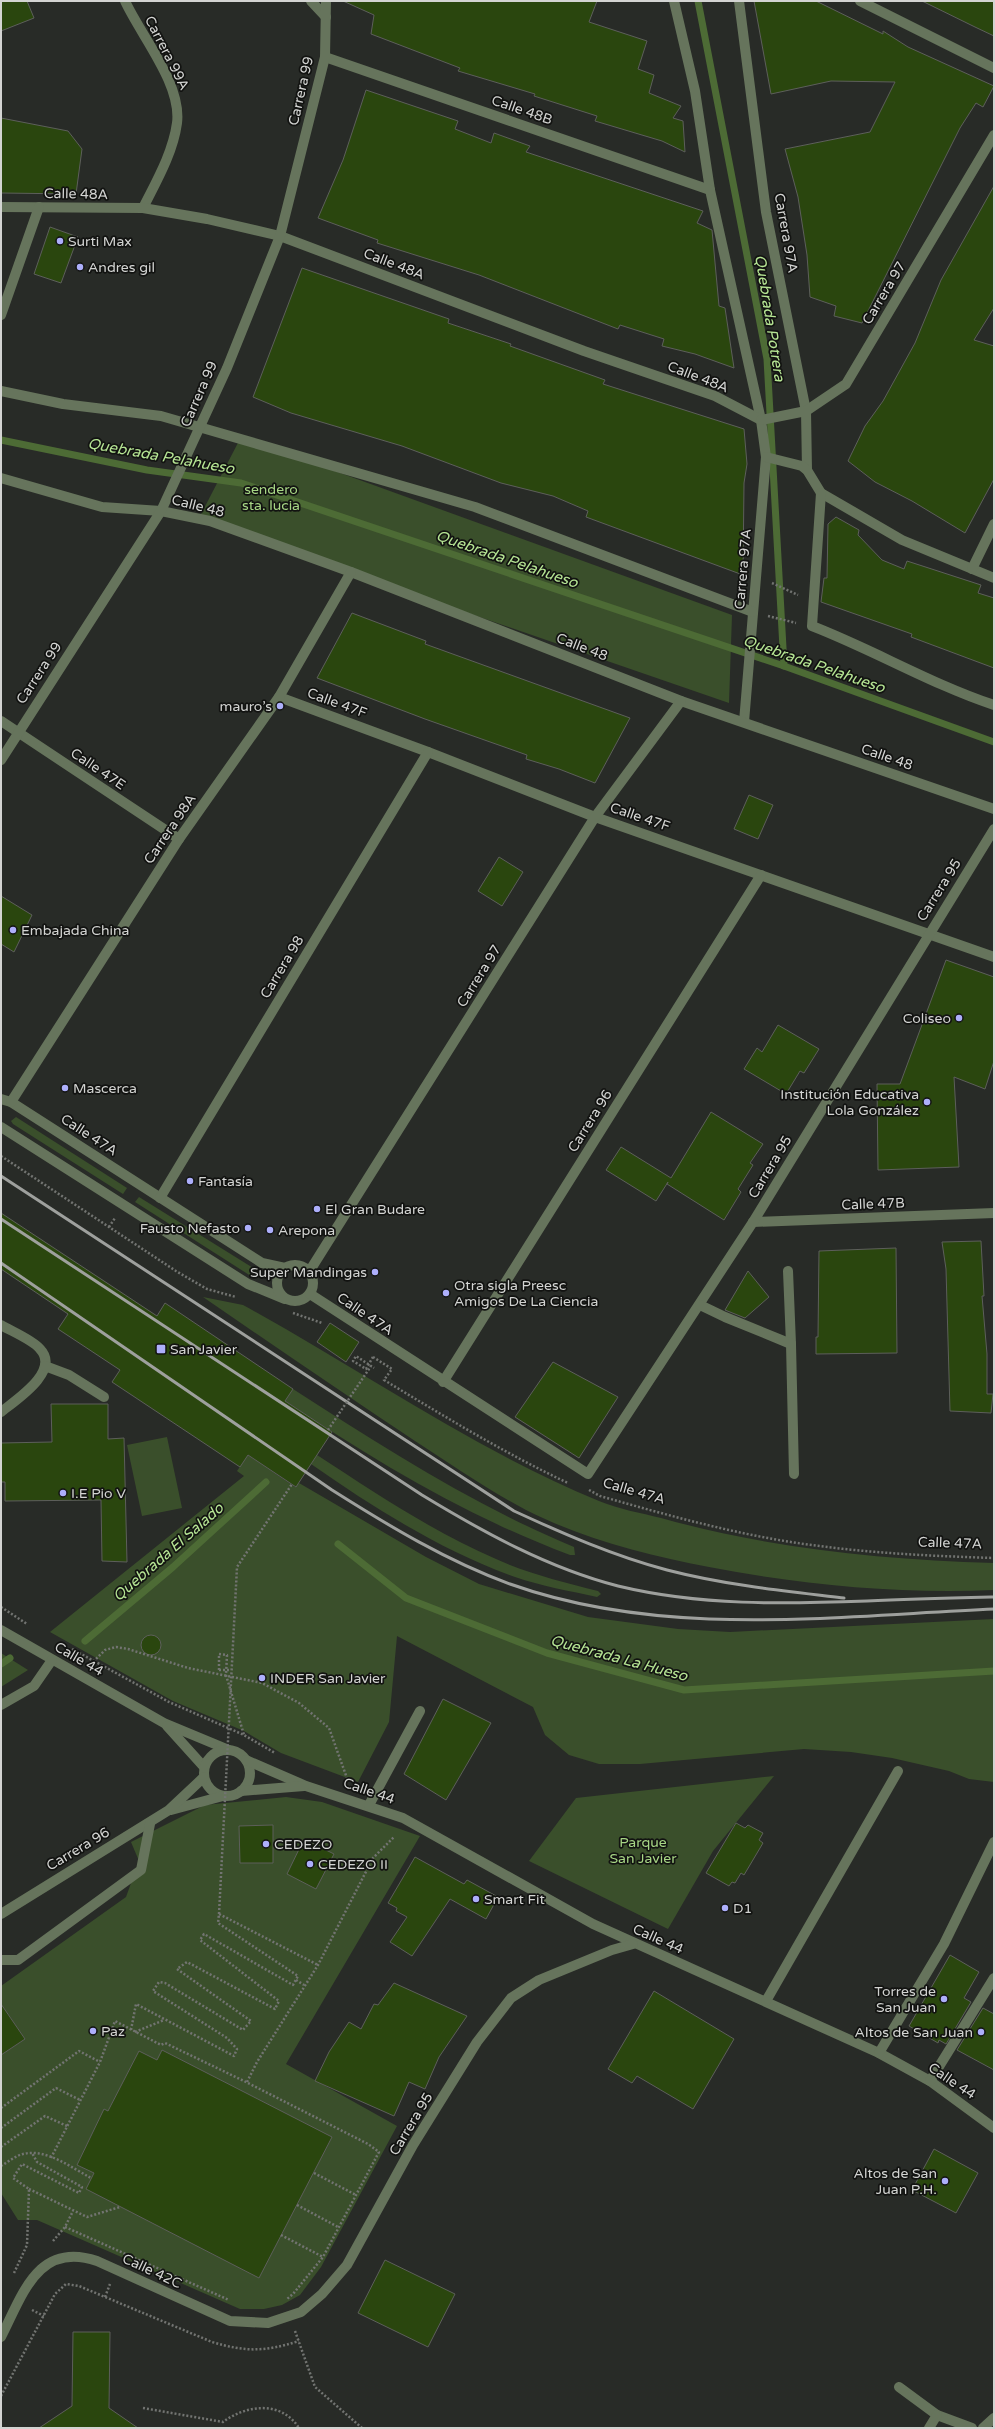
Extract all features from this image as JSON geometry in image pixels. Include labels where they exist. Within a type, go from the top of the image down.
[{"type":"street","name":"Carrera 99A","points":[[125,1],[166,77],[174,96],[177,110],[177,124],[166,158],[143,208]]},
{"type":"street","points":[[311,1],[326,17]]},
{"type":"street","name":"Carrera 99","points":[[1,760],[161,511],[227,368],[280,236],[325,57],[326,1]]},
{"type":"street","name":"Carrera 97A","points":[[674,1],[695,91],[710,190],[763,419],[768,458],[750,633],[744,722]]},
{"type":"street","name":"Carrera 97A","points":[[739,1],[766,212],[804,412],[804,468]]},
{"type":"street","points":[[860,1],[994,68]]},
{"type":"street","name":"Calle 48B","points":[[325,57],[710,190]]},
{"type":"street","name":"Carrera 97","points":[[763,419],[804,412],[846,384],[994,135]]},
{"type":"street","points":[[1,315],[39,207]]},
{"type":"street","name":"Calle 48A","points":[[1,208],[143,208],[208,219],[280,236],[584,351],[715,396],[763,419]]},
{"type":"street","points":[[1,391],[62,404],[161,416],[200,426],[475,507],[753,612]]},
{"type":"street","points":[[768,458],[804,468],[820,493],[902,540],[994,578]]},
{"type":"street","name":"Calle 48","points":[[1,478],[102,507],[161,511],[210,521],[351,572],[681,701],[994,809]]},
{"type":"street","points":[[820,493],[812,626],[848,640],[953,691],[994,705]]},
{"type":"street","points":[[972,569],[994,524]]},
{"type":"street","name":"Carrera 98A","points":[[11,1102],[179,839],[279,697],[351,572]]},
{"type":"street","name":"Calle 47F","points":[[279,697],[428,752],[595,817],[994,957]]},
{"type":"street","name":"Carrera 97","points":[[309,1272],[595,817],[681,701]]},
{"type":"street","name":"Calle 47E","points":[[1,721],[179,839]]},
{"type":"street","name":"Carrera 98","points":[[160,1198],[428,752]]},
{"type":"street","name":"Carrera 95","points":[[588,1474],[753,1222],[994,829]]},
{"type":"street","name":"Carrera 96","points":[[443,1382],[761,875]]},
{"type":"street","name":"Calle 47A","points":[[1,1099],[11,1102],[262,1262],[285,1268]]},
{"type":"street","points":[[1,1127],[248,1284],[285,1299],[298,1301],[310,1294],[312,1279],[309,1272],[298,1265],[285,1268],[277,1279],[277,1287],[285,1299]]},
{"type":"street","name":"Calle 47B","points":[[753,1222],[994,1213]]},
{"type":"street","points":[[788,1271],[794,1474]]},
{"type":"street","name":"Calle 47A","points":[[310,1294],[443,1382],[588,1474]]},
{"type":"street","points":[[700,1305],[791,1344]]},
{"type":"street","points":[[1,1325],[40,1349],[45,1358],[44,1371],[34,1384],[1,1412]]},
{"type":"street","points":[[44,1371],[70,1375],[104,1397]]},
{"type":"street","name":"Calle 44","points":[[1,1630],[164,1723],[229,1750]]},
{"type":"street","points":[[1,1705],[34,1686],[52,1660]]},
{"type":"street","points":[[369,1805],[420,1711]]},
{"type":"street","name":"Calle 44","points":[[164,1723],[204,1772]]},
{"type":"street","points":[[229,1750],[238,1753],[246,1760],[250,1772],[249,1779],[241,1791],[229,1796],[223,1796],[210,1790],[204,1772],[211,1756],[217,1752],[229,1750]]},
{"type":"street","name":"Calle 44","points":[[246,1760],[306,1786],[369,1805],[403,1818],[593,1924],[633,1944],[766,2001],[880,2053],[930,2082],[994,2128]]},
{"type":"street","points":[[766,2001],[898,1771]]},
{"type":"street","name":"Carrera 96","points":[[1,1914],[73,1868],[150,1824],[169,1810],[204,1772]]},
{"type":"street","name":"Calle 44","points":[[241,1791],[306,1786]]},
{"type":"street","name":"Carrera 96","points":[[169,1810],[223,1796]]},
{"type":"street","points":[[1,1960],[18,1960],[141,1870],[150,1824]]},
{"type":"street","points":[[880,2053],[944,1944],[994,1842]]},
{"type":"street","name":"Carrera 95","points":[[230,2321],[256,2324],[291,2317],[311,2305],[347,2265],[413,2145],[477,2042],[511,1998],[539,1980],[612,1950],[633,1944]]},
{"type":"street","points":[[930,2082],[994,1978]]},
{"type":"street","name":"Calle 42C","points":[[1,2336],[37,2272],[45,2264],[61,2256],[76,2255],[97,2261],[230,2321]]},
{"type":"street","points":[[899,2387],[937,2415],[972,2428]]},
{"type":"street","points":[[929,2428],[937,2415]]},
{"type":"street","points":[[983,2428],[994,2418]]},
{"type":"path","points":[[756,577],[813,602]]},
{"type":"path","points":[[753,612],[812,626]]},
{"type":"path","points":[[1,1156],[207,1289],[241,1298]]},
{"type":"path","points":[[290,1312],[328,1326]]},
{"type":"path","points":[[368,1353],[392,1369],[384,1380],[508,1452],[576,1486]]},
{"type":"path","points":[[370,1365],[366,1369],[353,1361],[356,1356],[361,1359],[366,1363],[370,1365],[374,1368]]},
{"type":"path","points":[[328,1430],[370,1365],[373,1357]]},
{"type":"path","name":"Calle 47A","points":[[588,1474],[589,1492],[702,1525],[803,1544],[893,1555],[994,1558]]},
{"type":"path","points":[[131,2030],[136,2004],[234,2056],[238,2049],[226,2038],[153,1991],[159,1982],[171,1986],[243,2030],[251,2022],[177,1969],[187,1962],[275,2009],[279,2001],[200,1940],[204,1934],[294,1984],[298,1976],[218,1923],[237,1567],[292,1484]]},
{"type":"path","points":[[582,1489],[589,1492]]},
{"type":"path","points":[[1,1607],[31,1627]]},
{"type":"path","points":[[94,1661],[105,1650],[116,1647],[128,1649],[188,1668],[262,1683],[299,1703],[329,1728],[348,1781]]},
{"type":"path","points":[[69,1648],[169,1702],[244,1735],[282,1756]]},
{"type":"path","points":[[231,1670],[219,1670],[219,1654],[226,1655],[226,1675],[244,1735]]},
{"type":"path","points":[[341,1779],[378,1788]]},
{"type":"path","points":[[247,2082],[257,2062],[304,1985],[318,1965],[373,1858],[394,1837]]},
{"type":"path","points":[[219,1914],[318,1965]]},
{"type":"path","points":[[296,1980],[304,1985]]},
{"type":"path","points":[[135,2032],[164,2020]]},
{"type":"path","points":[[51,2158],[100,2062],[114,2021],[135,2032],[247,2082],[368,2144],[379,2152],[323,2257],[293,2294],[281,2302]]},
{"type":"path","points":[[1,2108],[79,2052],[100,2062]]},
{"type":"path","points":[[1,2128],[56,2088],[80,2100]]},
{"type":"path","points":[[1,2147],[45,2116],[67,2126]]},
{"type":"path","points":[[32,2153],[37,2162],[82,2187],[79,2193],[22,2164],[13,2178],[29,2189],[87,2217],[120,2206]]},
{"type":"path","points":[[1,2166],[16,2157],[32,2153],[51,2158],[91,2178]]},
{"type":"path","points":[[314,2173],[356,2195]]},
{"type":"path","points":[[14,2275],[27,2245],[29,2189]]},
{"type":"path","points":[[297,2205],[338,2227]]},
{"type":"path","points":[[53,2241],[65,2227],[73,2211]]},
{"type":"path","points":[[65,2227],[232,2302]]},
{"type":"path","points":[[281,2235],[323,2257]]},
{"type":"path","points":[[1,2396],[44,2316],[61,2287],[66,2284],[72,2284],[212,2342],[233,2348],[251,2351],[274,2349],[299,2341]]},
{"type":"path","points":[[30,2309],[44,2316]]},
{"type":"path","points":[[291,2317],[315,2387],[362,2428]]},
{"type":"path","points":[[143,2408],[223,2422],[235,2414],[263,2408],[278,2410],[287,2415],[299,2428]]},
{"type":"green space","name":"sendero sta. lucia","points":[[241,437],[732,615],[729,703],[198,520]]},
{"type":"green space","points":[[16,1117],[127,1188],[123,1194],[13,1124],[11,1121]]},
{"type":"green space","points":[[139,1197],[258,1271],[260,1275],[254,1278],[135,1202]]},
{"type":"green space","points":[[203,1297],[243,1305],[463,1434],[553,1481],[606,1504],[703,1529],[785,1545],[826,1551],[909,1559],[994,1563],[994,1590],[922,1591],[851,1587],[780,1579],[709,1567],[662,1557],[593,1538],[526,1510],[470,1477],[362,1406]]},
{"type":"green space","points":[[293,1389],[395,1454],[465,1494],[537,1531],[574,1547],[575,1555],[570,1555],[532,1540],[495,1523],[388,1466],[285,1401]]},
{"type":"green space","points":[[167,1437],[182,1508],[142,1516],[127,1445]]},
{"type":"green space","points":[[248,1455],[295,1487],[299,1483],[426,1557],[479,1584],[588,1617],[678,1629],[730,1632],[994,1619],[994,1782],[969,1779],[949,1771],[892,1758],[851,1752],[804,1749],[640,1764],[599,1764],[569,1755],[545,1735],[533,1707],[397,1636],[389,1722],[358,1782],[281,1753],[244,1731],[173,1701],[50,1632],[244,1476],[237,1471]]},
{"type":"green space","points":[[317,1455],[404,1511],[449,1537],[521,1569],[598,1591],[601,1594],[597,1597],[535,1583],[515,1577],[461,1555],[409,1527],[359,1497],[311,1464]]},
{"type":"green space","points":[[1,1653],[28,1670],[1,1687]]},
{"type":"green space","name":"Parque San Javier","points":[[774,1776],[713,1851],[668,1929],[529,1861],[576,1798]]},
{"type":"green space","points":[[286,1797],[322,1802],[420,1836],[286,2064],[397,2126],[321,2267],[300,2295],[282,2305],[264,2309],[240,2309],[37,2220],[18,2220],[1,2193],[1,2055],[25,2039],[1,2004],[1,1986],[126,1897],[139,1861],[131,1842],[205,1805]]},
{"type":"building","points":[[1,1],[27,1],[34,18],[1,31]]},
{"type":"building","points":[[343,1],[597,1],[589,22],[647,41],[638,69],[654,75],[649,93],[681,106],[673,118],[683,121],[685,152],[662,141],[595,121],[597,116],[534,96],[535,94],[458,71],[460,68],[371,34],[374,15]]},
{"type":"building","points":[[754,1],[816,1],[883,34],[883,31],[908,47],[994,86],[983,107],[976,103],[960,128],[862,323],[834,316],[836,306],[810,297],[807,255],[798,197],[785,149],[870,132],[895,82],[831,81],[771,94]]},
{"type":"building","points":[[922,1],[994,1],[994,36],[975,27]]},
{"type":"building","points":[[366,90],[458,121],[455,129],[491,143],[494,133],[530,146],[526,152],[703,211],[697,223],[712,230],[719,306],[725,308],[734,368],[695,354],[662,346],[664,339],[620,325],[618,329],[479,275],[377,243],[378,240],[318,218],[343,160]]},
{"type":"building","points":[[1,118],[68,131],[82,149],[76,194],[1,193]]},
{"type":"building","points":[[994,186],[994,308],[974,340],[994,346],[994,479],[965,533],[912,501],[875,482],[848,461],[865,426],[883,401],[915,343],[941,280]]},
{"type":"building","points":[[50,227],[78,237],[61,283],[34,274]]},
{"type":"building","points":[[302,268],[449,319],[448,323],[511,344],[510,346],[605,380],[603,384],[744,429],[747,464],[744,483],[743,575],[586,517],[588,511],[553,496],[501,483],[402,446],[291,413],[253,397]]},
{"type":"building","points":[[836,517],[859,530],[858,535],[882,560],[904,569],[907,561],[981,585],[978,593],[994,598],[994,668],[911,637],[912,634],[821,602],[824,578],[827,578],[828,524]]},
{"type":"building","points":[[352,613],[426,641],[425,644],[630,718],[595,783],[559,769],[526,759],[527,755],[425,719],[317,678]]},
{"type":"building","points":[[749,795],[773,805],[758,839],[734,829]]},
{"type":"building","points":[[499,857],[523,872],[502,906],[478,891]]},
{"type":"building","name":"Embajada China","points":[[1,896],[32,915],[14,952],[1,944]]},
{"type":"building","points":[[946,960],[994,977],[994,1061],[985,1089],[954,1077],[959,1167],[878,1170],[877,1084],[900,1084]]},
{"type":"building","points":[[778,1025],[819,1049],[804,1073],[800,1071],[786,1094],[744,1069],[757,1048],[762,1052]]},
{"type":"building","points":[[711,1112],[763,1144],[750,1163],[753,1165],[738,1189],[741,1192],[724,1220],[667,1184],[668,1182],[656,1201],[606,1170],[621,1147],[671,1178]]},
{"type":"building","name":"San Javier","points":[[1,1213],[157,1316],[165,1303],[293,1389],[285,1401],[332,1432],[296,1487],[248,1455],[240,1467],[112,1382],[120,1370],[58,1329],[68,1314],[1,1269]]},
{"type":"building","points":[[981,1241],[984,1296],[982,1296],[987,1354],[987,1394],[993,1394],[991,1413],[950,1411],[946,1269],[942,1242]]},
{"type":"building","points":[[896,1248],[897,1353],[816,1354],[816,1337],[818,1337],[819,1251]]},
{"type":"building","points":[[748,1271],[769,1297],[745,1318],[725,1310]]},
{"type":"building","points":[[330,1323],[359,1342],[346,1362],[317,1342]]},
{"type":"building","points":[[553,1362],[618,1397],[579,1458],[515,1417]]},
{"type":"building","points":[[51,1404],[108,1404],[108,1439],[124,1438],[127,1562],[102,1561],[101,1500],[5,1501],[5,1482],[1,1482],[1,1443],[52,1442]]},
{"type":"building","points":[[151,1635],[158,1638],[161,1645],[158,1652],[151,1655],[144,1652],[141,1645],[144,1638]]},
{"type":"building","points":[[443,1699],[491,1723],[446,1800],[404,1774]]},
{"type":"building","points":[[736,1823],[745,1828],[748,1825],[763,1833],[759,1840],[763,1843],[744,1875],[741,1873],[735,1883],[732,1882],[729,1886],[706,1873]]},
{"type":"building","points":[[273,1825],[273,1863],[240,1863],[239,1826]]},
{"type":"building","name":"CEDEZO II","points":[[304,1839],[334,1854],[316,1889],[287,1874]]},
{"type":"building","points":[[415,1857],[464,1884],[467,1880],[498,1897],[486,1919],[450,1899],[412,1956],[390,1942],[407,1917],[396,1911],[397,1908],[388,1903]]},
{"type":"building","name":"Torres de San Juan","points":[[950,1955],[979,1972],[964,1998],[971,2002],[946,2044],[939,2040],[938,2043],[909,2026]]},
{"type":"building","points":[[394,1983],[467,2016],[439,2057],[425,2089],[409,2082],[394,2116],[315,2081],[329,2052],[349,2022],[361,2029],[374,2004],[378,2005]]},
{"type":"building","points":[[654,1991],[734,2039],[693,2109],[637,2076],[632,2083],[608,2069]]},
{"type":"building","points":[[1,2004],[25,2039],[1,2055]]},
{"type":"building","name":"Altos de San Juan","points":[[983,2008],[994,2014],[994,2070],[957,2050]]},
{"type":"building","points":[[162,2050],[332,2137],[259,2278],[86,2189],[94,2173],[77,2165],[104,2109],[108,2111],[139,2051],[157,2060]]},
{"type":"building","name":"Altos de San Juan P.H.","points":[[934,2149],[978,2173],[956,2213],[912,2190]]},
{"type":"building","points":[[385,2260],[455,2294],[428,2347],[358,2313]]},
{"type":"building","points":[[73,2332],[110,2332],[109,2408],[138,2428],[39,2428],[72,2406]]},
{"type":"waterway","name":"Quebrada Potrera","points":[[698,1],[767,359],[784,666]]},
{"type":"waterway","name":"Quebrada Pelahueso","points":[[1,440],[147,470],[241,483],[784,666],[994,742]]},
{"type":"waterway","name":"Quebrada El Salado","points":[[85,1641],[173,1567],[266,1482]]},
{"type":"waterway","name":"Quebrada La Hueso","points":[[338,1544],[406,1598],[547,1653],[684,1690],[994,1671]]},
{"type":"waterway","name":"Quebrada El Salado","points":[[1,1664],[10,1658]]},
{"type":"railway","points":[[1,1176],[514,1511],[608,1551],[667,1570],[733,1584],[844,1598]]},
{"type":"railway","points":[[1,1219],[422,1495],[517,1548],[566,1569],[618,1586],[649,1593],[711,1600],[804,1603],[994,1597]]},
{"type":"railway","points":[[1,1263],[332,1490],[375,1517],[441,1554],[510,1584],[568,1601],[628,1612],[689,1618],[750,1620],[811,1619],[994,1609]]},
{"type":"place","name":"Surti Max","points":[[60,241]]},
{"type":"place","name":"Andres gil","points":[[80,267]]},
{"type":"place","name":"mauro’s","points":[[280,706]]},
{"type":"place","name":"Embajada China","points":[[13,930]]},
{"type":"place","name":"Coliseo","points":[[959,1018]]},
{"type":"place","name":"Mascerca","points":[[65,1088]]},
{"type":"place","name":"Institución Educativa Lola González","points":[[927,1102]]},
{"type":"place","name":"Fantasía","points":[[190,1181]]},
{"type":"place","name":"El Gran Budare","points":[[317,1209]]},
{"type":"place","name":"Fausto Nefasto","points":[[248,1228]]},
{"type":"place","name":"Arepona","points":[[270,1230]]},
{"type":"place","name":"Super Mandingas","points":[[375,1272]]},
{"type":"place","name":"Otra sigla Preesc Amigos De La Ciencia","points":[[446,1293]]},
{"type":"place","name":"San Javier","points":[[161,1349]]},
{"type":"place","name":"I.E Pio V","points":[[63,1493]]},
{"type":"place","name":"INDER San Javier","points":[[262,1678]]},
{"type":"place","name":"CEDEZO","points":[[266,1844]]},
{"type":"place","name":"CEDEZO II","points":[[310,1864]]},
{"type":"place","name":"Smart Fit","points":[[476,1899]]},
{"type":"place","name":"D1","points":[[725,1908]]},
{"type":"place","name":"Torres de San Juan","points":[[944,1999]]},
{"type":"place","name":"Paz","points":[[93,2031]]},
{"type":"place","name":"Altos de San Juan","points":[[981,2032]]},
{"type":"place","name":"Altos de San Juan P.H.","points":[[945,2181]]}]
